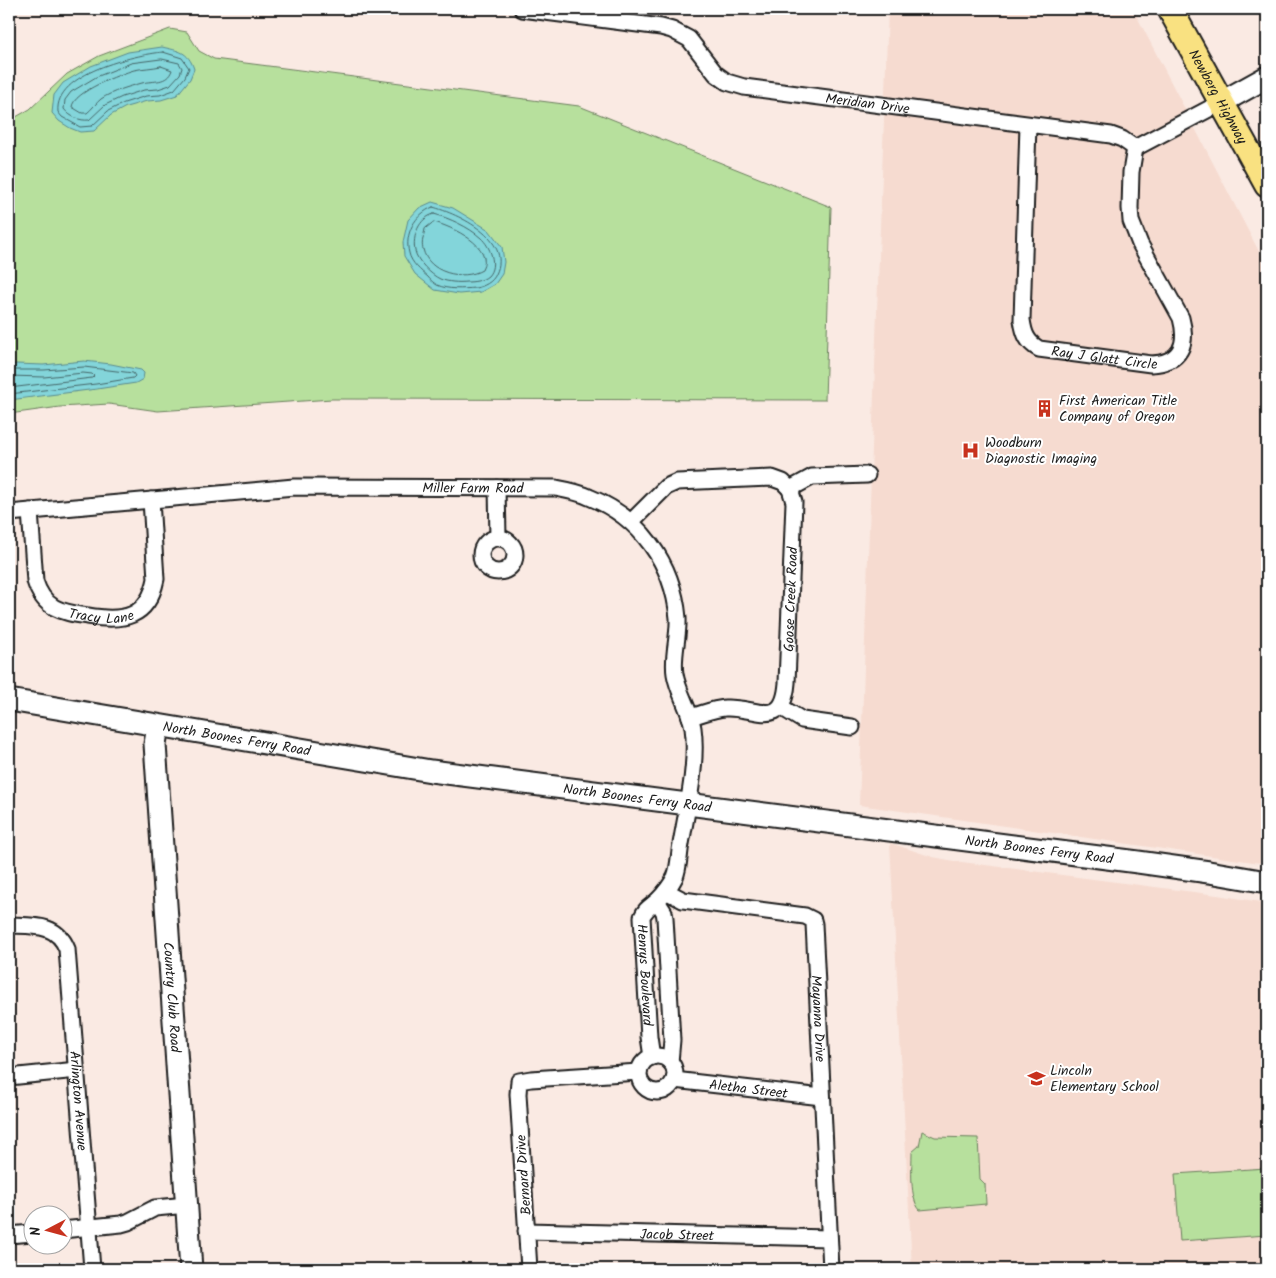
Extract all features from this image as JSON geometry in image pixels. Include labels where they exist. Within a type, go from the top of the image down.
[{"type":"main road","name":"Newberg Highway","points":[[1170,9],[1267,185]]},
{"type":"main road","points":[[1222,102],[1267,77]]},
{"type":"main road","name":"North Boones Ferry Road","points":[[9,700],[440,772],[1200,870],[1267,882]]},
{"type":"main road","name":"Country Club Road","points":[[158,726],[155,744],[192,1269]]},
{"type":"street","name":"Meridian Drive","points":[[522,9],[672,30],[689,40],[716,74],[727,82],[744,87],[1111,135],[1122,139],[1135,148]]},
{"type":"street","points":[[1135,148],[1222,102]]},
{"type":"street","name":"Ray J Glatt Circle","points":[[1028,125],[1022,320],[1026,337],[1031,344],[1039,349],[1162,364],[1171,360],[1181,351],[1184,338],[1183,328],[1180,318],[1140,244],[1131,220],[1131,172],[1135,148]]},
{"type":"street","points":[[632,522],[666,487],[677,482],[772,478],[783,482],[790,489],[812,477],[867,475]]},
{"type":"street","name":"Miller Farm Road","points":[[9,512],[294,487],[556,488],[588,496],[609,506],[632,522],[651,544],[663,563],[673,589],[678,630],[675,672],[679,691],[690,717],[694,746],[687,804]]},
{"type":"street","points":[[497,488],[498,537]]},
{"type":"street","name":"Goose Creek Road","points":[[782,707],[787,683],[794,502],[790,489]]},
{"type":"street","name":"Tracy Lane","points":[[30,511],[34,581],[38,590],[53,608],[61,612],[110,620],[120,619],[136,612],[150,597],[154,589],[156,578],[151,500]]},
{"type":"street","points":[[690,717],[725,708],[766,712],[782,707],[802,720],[852,727]]},
{"type":"street","name":"Henrys Boulevard","points":[[652,1057],[649,1037],[642,918],[644,912],[662,896],[675,877],[687,804]]},
{"type":"street","name":"Henrys Boulevard","points":[[662,896],[672,1040],[670,1062]]},
{"type":"street","name":"Mayanna Drive","points":[[662,896],[805,916],[813,920],[816,929],[831,1269]]},
{"type":"street","name":"Arlington Avenue","points":[[9,925],[48,928],[60,935],[67,949],[92,1269]]},
{"type":"street","points":[[660,1056],[670,1062],[674,1067],[674,1080],[667,1090],[650,1092],[643,1086],[640,1081],[639,1072],[643,1062],[652,1057],[660,1056]]},
{"type":"street","points":[[9,1077],[77,1070]]},
{"type":"street","name":"Bernard Drive","points":[[529,1269],[518,1094],[519,1081],[524,1079],[639,1072]]},
{"type":"street","name":"Aletha Street","points":[[674,1080],[822,1097]]},
{"type":"street","points":[[72,1229],[121,1224],[155,1208],[187,1205]]},
{"type":"street","name":"Jacob Street","points":[[526,1232],[829,1238]]},
{"type":"street","points":[[9,1235],[22,1234]]},
{"type":"shaded area","points":[[888,9],[1133,9],[1267,267],[1267,864],[859,805]]},
{"type":"shaded area","name":"Lincoln Elementary School","points":[[890,843],[933,857],[954,861],[1267,903],[1267,1269],[912,1269]]},
{"type":"green space","points":[[170,29],[187,32],[199,51],[214,59],[579,106],[831,207],[825,400],[332,399],[158,411],[109,404],[60,407],[9,414],[9,121],[30,109],[67,74],[99,56]]},
{"type":"green space","points":[[922,1131],[935,1137],[978,1138],[980,1179],[985,1184],[986,1204],[920,1210],[914,1198],[912,1152],[919,1146]]},
{"type":"green space","points":[[1266,1168],[1267,1235],[1180,1241],[1175,1174]]},
{"type":"water","points":[[162,47],[186,55],[194,69],[190,79],[177,95],[126,107],[111,115],[94,131],[80,132],[70,128],[59,121],[52,113],[54,95],[63,83],[91,66],[128,52]]},
{"type":"water","points":[[432,202],[453,208],[489,230],[502,247],[504,262],[502,274],[495,284],[481,292],[459,294],[435,290],[415,274],[404,256],[403,242],[408,220],[419,208]]},
{"type":"water","points":[[84,361],[141,370],[144,373],[143,379],[136,383],[9,400],[9,365],[43,365]]},
{"type":"place","name":"First American Title Company of Oregon","points":[[1045,408]]},
{"type":"place","name":"Woodburn Diagnostic Imaging","points":[[971,450]]},
{"type":"place","name":"Lincoln Elementary School","points":[[1036,1078]]}]
